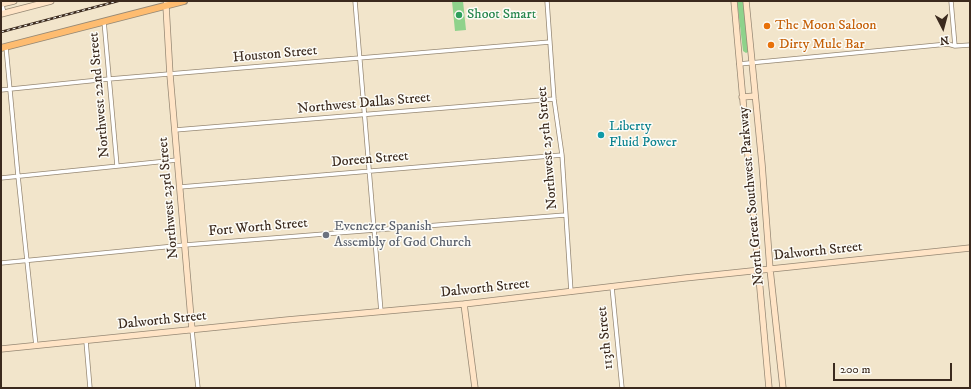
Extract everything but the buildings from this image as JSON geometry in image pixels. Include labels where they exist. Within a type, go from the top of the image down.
[{"type":"main road","points":[[4,48],[165,3],[184,1]]},
{"type":"street","points":[[1,1],[3,13],[51,1]]},
{"type":"street","points":[[1,4],[14,1]]},
{"type":"street","points":[[354,1],[381,312]]},
{"type":"street","name":"Northwest 25th Street","points":[[547,1],[554,99],[562,155],[571,292]]},
{"type":"street","name":"North Great Southwest Parkway","points":[[734,1],[769,388]]},
{"type":"street","name":"North Great Southwest Parkway","points":[[746,1],[770,269],[783,388]]},
{"type":"street","points":[[951,1],[956,46]]},
{"type":"street","name":"Northwest 23rd Street","points":[[165,3],[198,388]]},
{"type":"street","name":"Northwest 22nd Street","points":[[104,21],[117,166]]},
{"type":"street","name":"Houston Street","points":[[1,90],[550,42]]},
{"type":"street","points":[[739,64],[948,44],[956,46],[970,45]]},
{"type":"street","points":[[4,48],[11,89],[26,260],[36,346]]},
{"type":"street","points":[[742,97],[755,96]]},
{"type":"street","name":"Northwest Dallas Street","points":[[175,130],[554,99]]},
{"type":"street","name":"Doreen Street","points":[[180,187],[562,155]]},
{"type":"street","points":[[1,178],[178,160]]},
{"type":"street","name":"Fort Worth Street","points":[[1,263],[185,245],[565,215]]},
{"type":"street","name":"Dalworth Street","points":[[1,349],[464,304],[612,286],[970,248]]},
{"type":"street","name":"113th Street","points":[[612,286],[622,388]]},
{"type":"street","points":[[464,304],[475,388]]},
{"type":"street","points":[[86,341],[90,388]]},
{"type":"green space","name":"Shoot Smart","points":[[452,1],[463,1],[466,30],[455,31]]},
{"type":"green space","points":[[737,1],[744,1],[748,52],[746,53],[743,51]]},
{"type":"railway","points":[[1,32],[118,1]]},
{"type":"place","name":"Shoot Smart","points":[[459,15]]},
{"type":"place","name":"The Moon Saloon","points":[[767,26]]},
{"type":"place","name":"Dirty Mule Bar","points":[[771,45]]},
{"type":"place","name":"Liberty Fluid Power","points":[[601,135]]},
{"type":"place","name":"Evenezer Spanish Assembly of God Church","points":[[326,235]]}]
